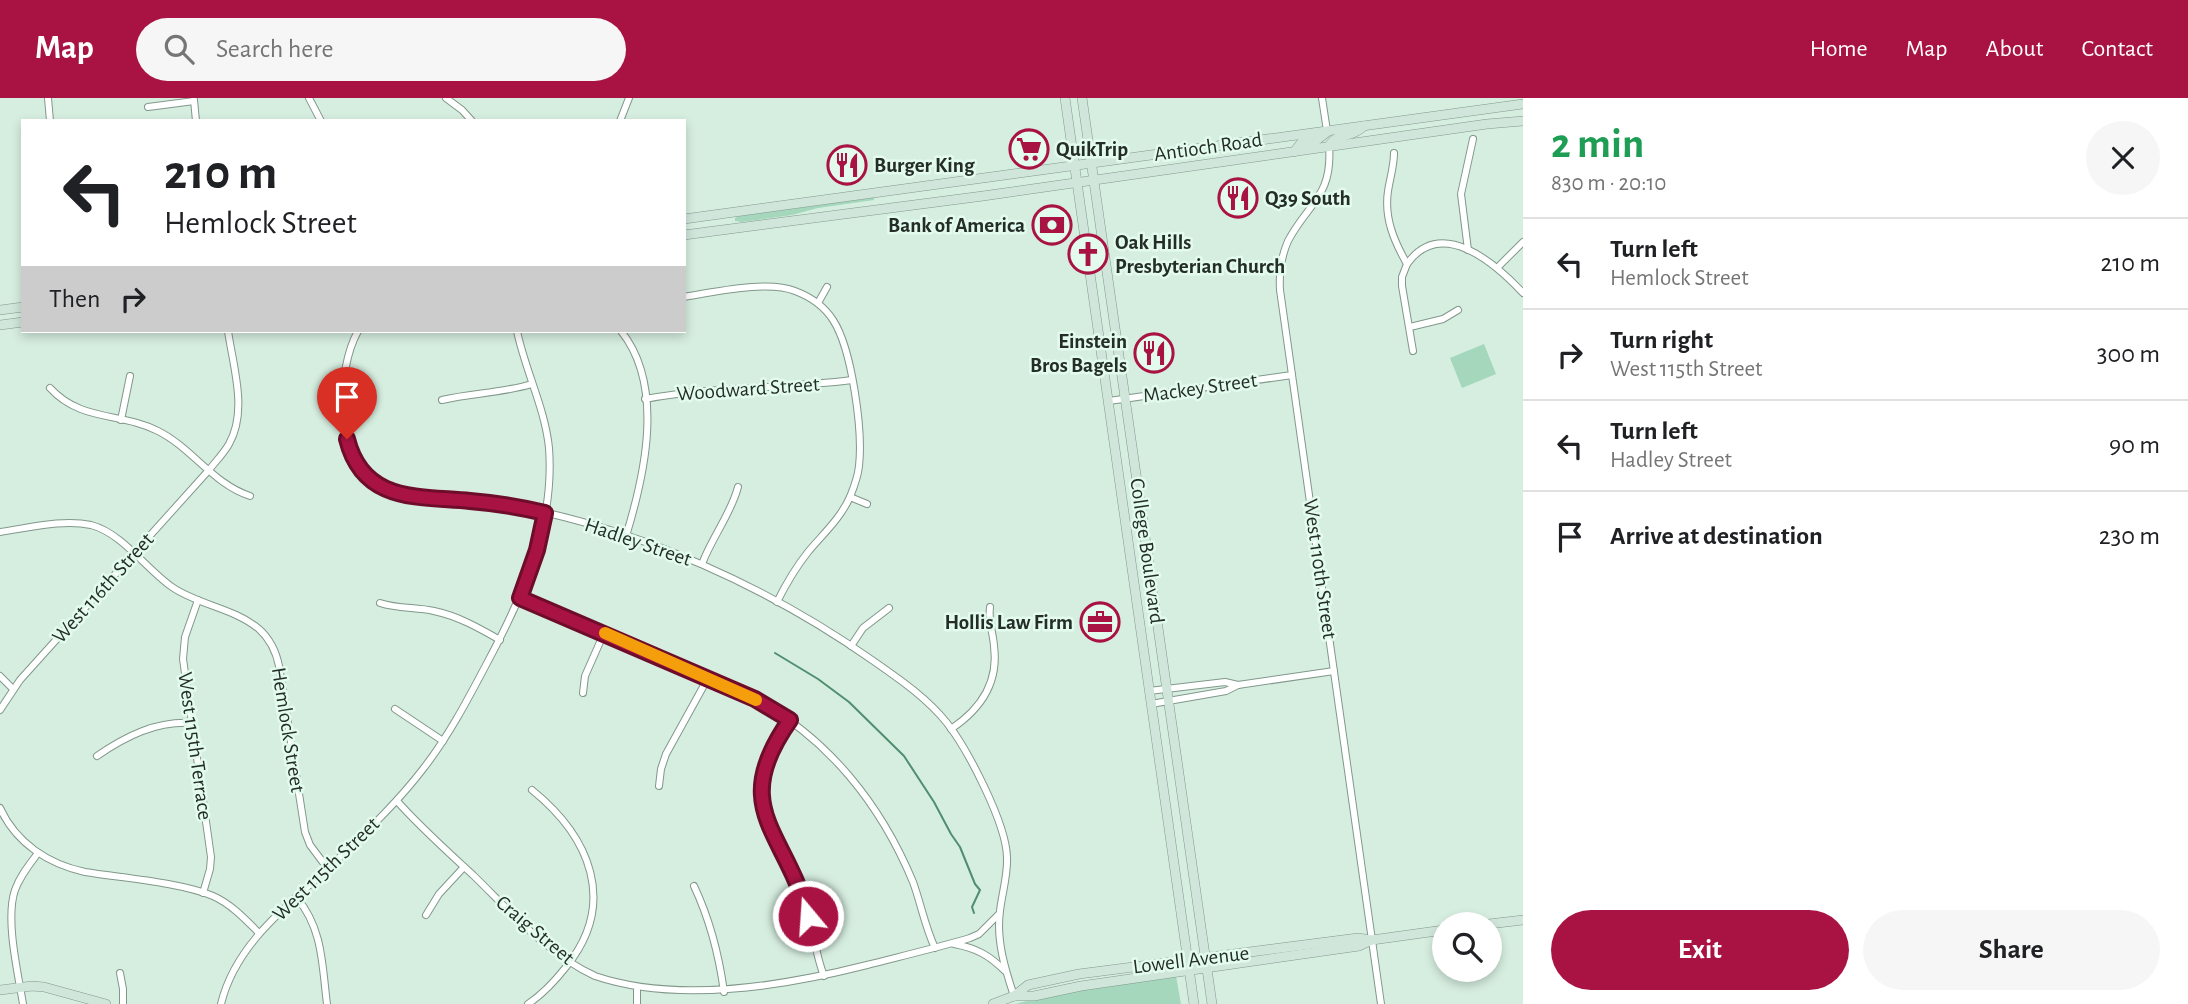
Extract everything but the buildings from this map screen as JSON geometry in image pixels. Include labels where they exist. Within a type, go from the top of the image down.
[{"type":"main road","name":"College Boulevard","points":[[1065,98],[1194,1004]]},
{"type":"main road","name":"College Boulevard","points":[[1082,98],[1212,1004]]},
{"type":"main road","name":"Antioch Road","points":[[686,219],[1523,104]]},
{"type":"main road","name":"Antioch Road","points":[[686,235],[1523,121]]},
{"type":"main road","points":[[1329,146],[1334,139],[1356,134],[1364,126]]},
{"type":"main road","points":[[1294,152],[1301,143],[1317,140],[1327,131]]},
{"type":"main road","points":[[0,310],[21,307]]},
{"type":"main road","points":[[0,325],[21,322]]},
{"type":"main road","points":[[1502,922],[1523,920]]},
{"type":"main road","name":"Lowell Avenue","points":[[993,1004],[1014,996],[1028,985],[1062,978],[1206,963],[1358,938],[1372,940],[1432,932]]},
{"type":"main road","points":[[0,990],[44,987],[106,1004]]},
{"type":"street","points":[[48,98],[50,119]]},
{"type":"street","points":[[309,98],[320,119]]},
{"type":"street","points":[[446,98],[470,119]]},
{"type":"street","points":[[621,119],[629,98]]},
{"type":"street","points":[[1321,98],[1327,131]]},
{"type":"street","points":[[148,107],[193,99],[197,119]]},
{"type":"street","points":[[1468,250],[1461,194],[1473,139]]},
{"type":"street","name":"West 110th Street","points":[[1329,146],[1329,169],[1324,189],[1288,242],[1280,266],[1280,290],[1381,1004]]},
{"type":"street","points":[[1394,153],[1387,211],[1392,235],[1407,264]]},
{"type":"street","points":[[1498,267],[1523,242]]},
{"type":"street","points":[[1413,351],[1402,277],[1414,253],[1429,245],[1446,244],[1489,260],[1523,293]]},
{"type":"street","points":[[686,297],[774,287],[797,291],[818,303],[837,327],[842,340],[858,418],[860,452],[856,480],[838,518],[795,570],[777,602]]},
{"type":"street","points":[[818,303],[827,287]]},
{"type":"street","points":[[1409,327],[1443,319],[1458,310]]},
{"type":"street","name":"West 116th Street","points":[[0,710],[13,689],[229,445],[237,421],[237,395],[229,333]]},
{"type":"street","name":"Hadley Street","points":[[357,333],[346,359],[344,400],[347,439],[351,453],[361,470],[380,486],[403,495],[489,502],[545,513],[626,536],[702,564],[831,632],[916,692],[951,729],[974,765],[1006,845],[1007,873],[999,914],[1001,948],[1014,996]]},
{"type":"street","name":"West 115th Street","points":[[221,1004],[236,965],[259,933],[397,801],[443,741],[472,692],[520,598],[537,550],[545,513],[549,449],[542,413],[518,333]]},
{"type":"street","points":[[622,333],[638,360],[647,425],[642,475],[626,536]]},
{"type":"street","name":"Mackey Street","points":[[1109,401],[1292,375]]},
{"type":"street","points":[[121,420],[130,376]]},
{"type":"street","name":"Woodward Street","points":[[645,398],[701,390],[781,388],[852,380]]},
{"type":"street","points":[[442,400],[505,391],[532,384]]},
{"type":"street","points":[[50,388],[72,406],[92,414],[142,424],[168,436],[223,483],[250,496]]},
{"type":"street","points":[[702,564],[732,507],[738,487]]},
{"type":"street","points":[[850,497],[867,504]]},
{"type":"street","name":"Hemlock Street","points":[[0,532],[77,523],[102,529],[171,586],[248,621],[267,637],[279,666],[302,822],[310,845],[328,869]]},
{"type":"street","points":[[520,598],[755,699],[816,740],[859,787],[893,839],[914,885],[935,948]]},
{"type":"street","name":"West 115th Terrace","points":[[198,600],[184,646],[183,659],[211,857],[203,893]]},
{"type":"street","points":[[380,603],[449,614],[500,639]]},
{"type":"street","points":[[951,729],[978,708],[991,685],[995,658],[990,607]]},
{"type":"street","points":[[851,646],[863,628],[889,608]]},
{"type":"street","points":[[583,693],[585,676],[604,633]]},
{"type":"street","points":[[1151,704],[1226,691],[1238,685],[1334,671]]},
{"type":"street","points":[[0,676],[13,689]]},
{"type":"street","points":[[659,786],[666,754],[708,678]]},
{"type":"street","points":[[1149,691],[1225,682],[1238,685]]},
{"type":"street","points":[[395,709],[443,741]]},
{"type":"street","points":[[790,720],[767,758],[762,799],[768,823],[805,902],[824,976]]},
{"type":"street","points":[[97,756],[135,733],[176,722],[192,723]]},
{"type":"street","points":[[528,1004],[553,983],[580,949],[590,926],[594,898],[592,875],[572,833],[552,808],[532,790]]},
{"type":"street","name":"Craig Street","points":[[397,801],[548,947],[595,976],[637,990],[670,995],[724,992],[824,976],[979,934],[999,914]]},
{"type":"street","points":[[0,808],[16,834],[38,853],[69,869],[187,888],[203,893],[229,905],[259,933]]},
{"type":"street","points":[[23,1004],[11,907],[20,879],[38,853]]},
{"type":"street","points":[[426,915],[439,894],[464,867]]},
{"type":"street","points":[[694,886],[717,952],[724,992]]},
{"type":"street","points":[[297,898],[312,918],[316,930],[327,1004]]},
{"type":"street","points":[[952,943],[980,950],[1006,972]]},
{"type":"street","points":[[120,973],[122,1004]]},
{"type":"street","points":[[636,1004],[637,990]]},
{"type":"green space","points":[[874,198],[792,215],[735,221],[739,216]]},
{"type":"green space","points":[[1484,344],[1496,374],[1462,388],[1450,358]]},
{"type":"green space","points":[[1176,976],[1181,1004],[1015,1004],[1050,995]]},
{"type":"waterway","points":[[775,653],[849,702],[904,756],[960,847],[980,890],[972,907],[974,913]]},
{"type":"slow traffic","points":[[605,633],[756,700]]},
{"type":"place","name":"QuikTrip","points":[[1029,149]]},
{"type":"place","name":"Burger King","points":[[847,165]]},
{"type":"place","name":"Q39 South","points":[[1238,198]]},
{"type":"place","name":"Bank of America","points":[[1052,225]]},
{"type":"place","name":"Oak Hills Presbyterian Church","points":[[1088,254]]},
{"type":"place","name":"Einstein Bros Bagels","points":[[1154,353]]},
{"type":"place","name":"Hollis Law Firm","points":[[1100,622]]},
{"type":"route","points":[[347,439],[351,453],[361,470],[386,490],[403,495],[489,502],[545,513],[531,571],[520,598],[755,699],[790,720],[767,758],[762,799],[768,823],[796,879],[808,916]]}]
